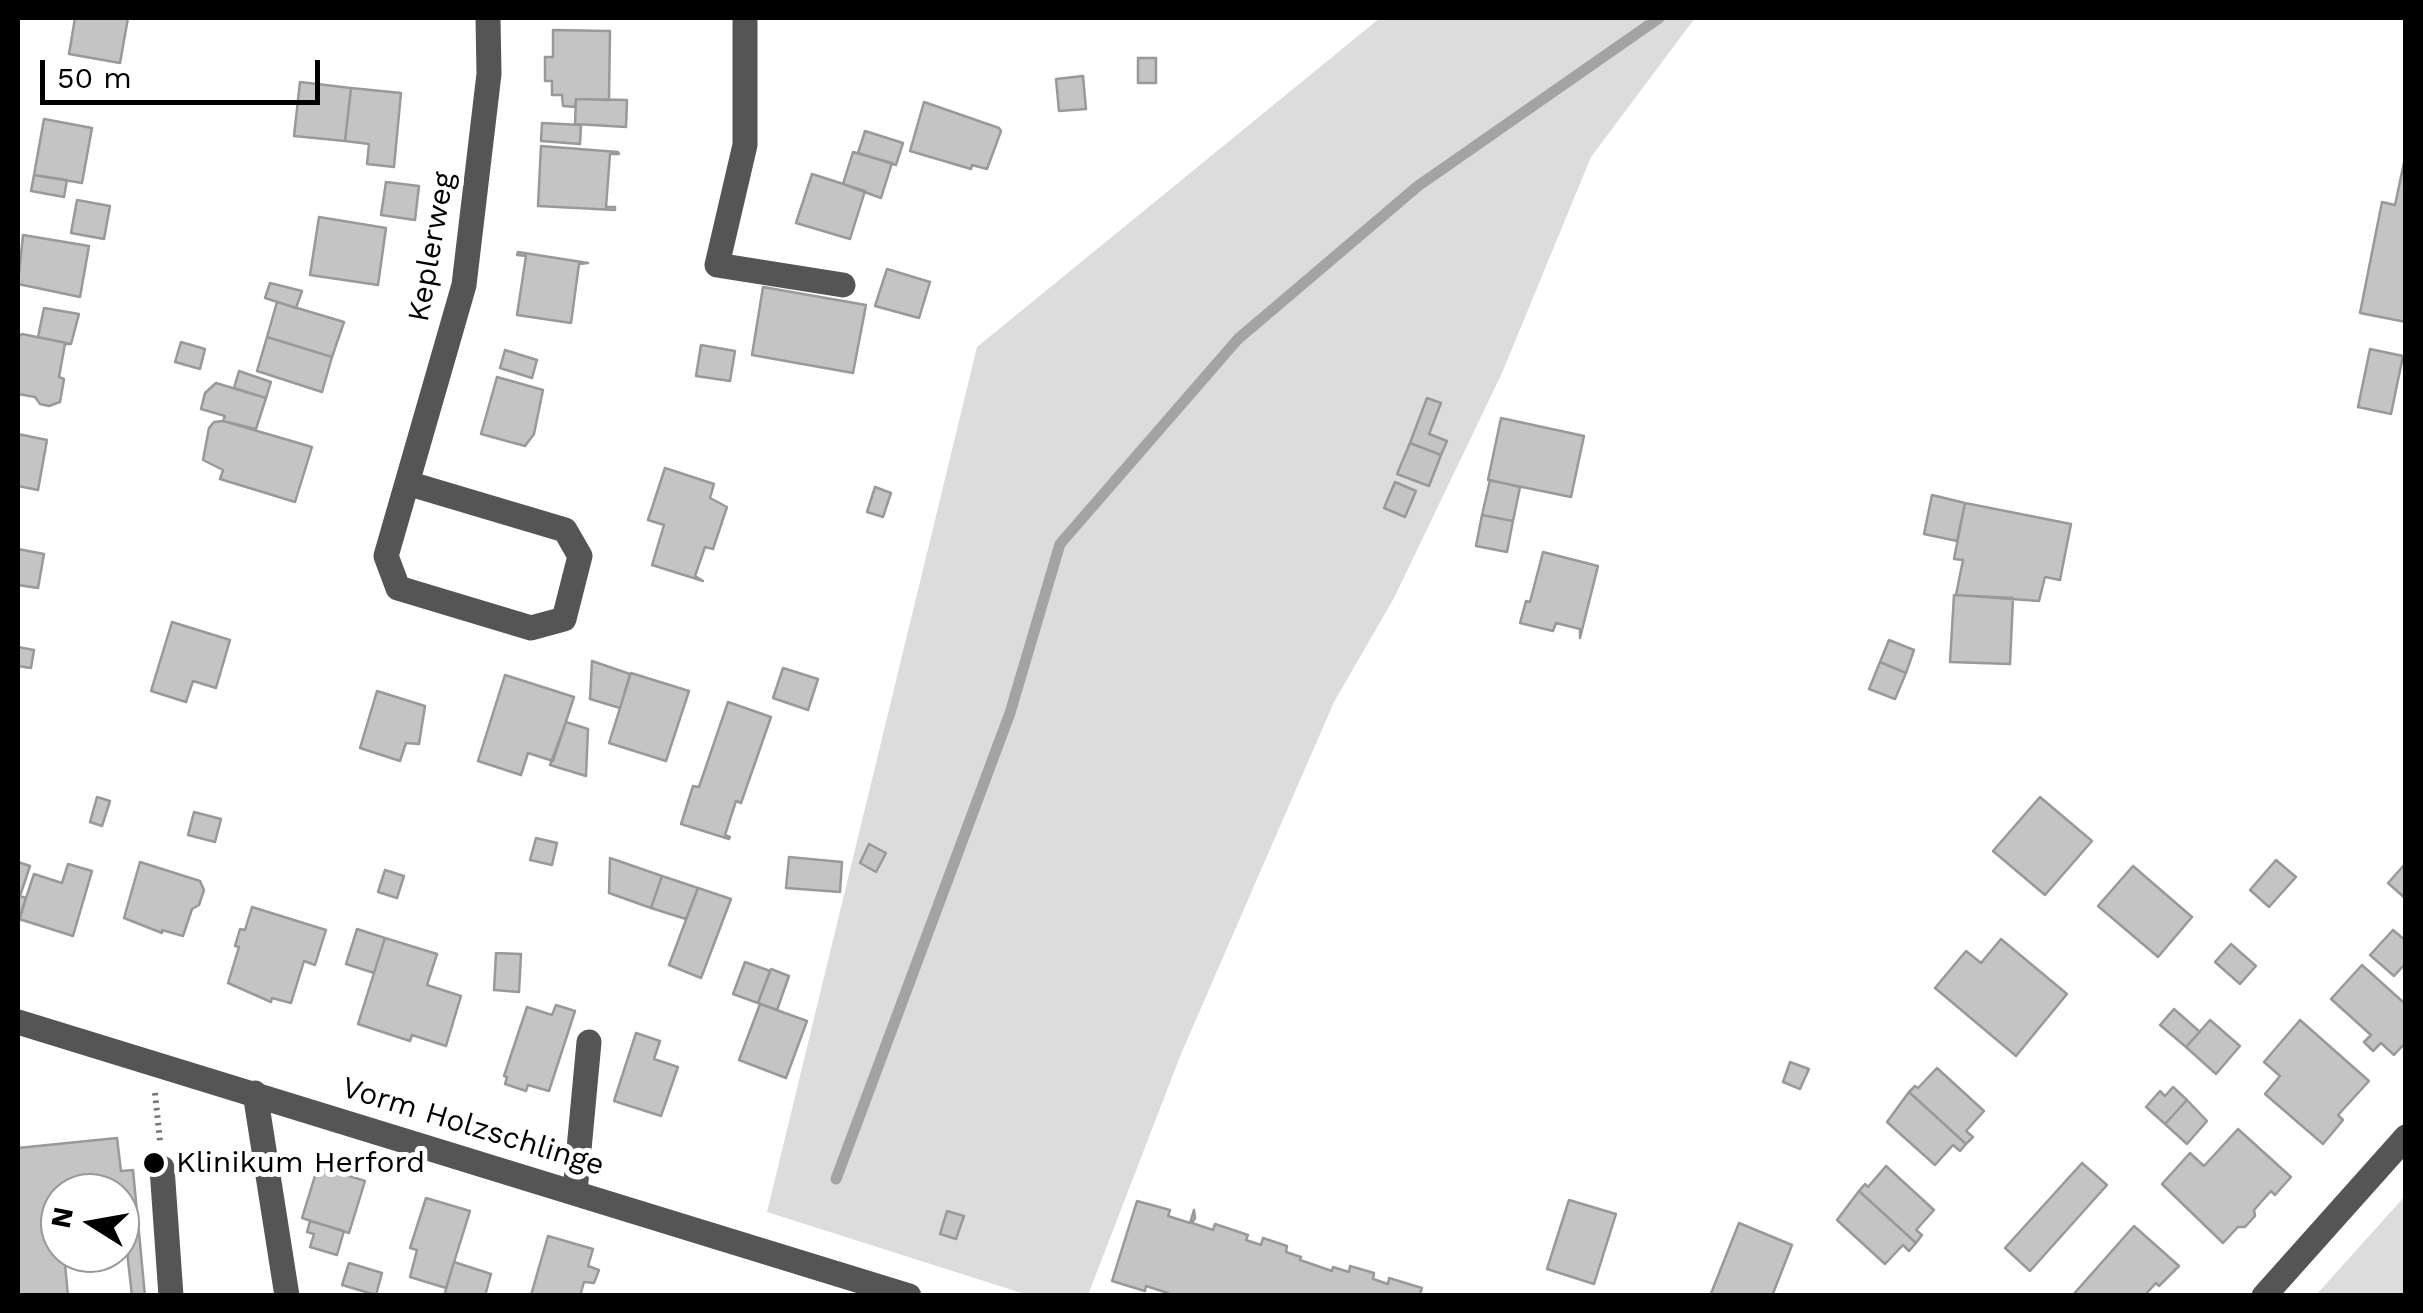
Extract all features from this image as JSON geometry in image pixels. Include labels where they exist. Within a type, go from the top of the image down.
[{"type":"street","name":"Keplerweg","points":[[407,482],[565,530],[580,556],[564,620],[531,628],[398,588],[386,556],[407,482],[464,285],[489,74],[488,18]]},
{"type":"street","points":[[744,18],[745,145],[717,265],[843,285]]},
{"type":"street","name":"Vorm Holzschlinge","points":[[18,1022],[908,1296]]},
{"type":"street","points":[[575,1192],[590,1042]]},
{"type":"street","points":[[255,1093],[287,1296]]},
{"type":"street","points":[[2264,1296],[2406,1137]]},
{"type":"street","points":[[162,1168],[171,1296]]},
{"type":"path","points":[[152,1062],[162,1168]]},
{"type":"shaded area","points":[[1380,18],[1695,18],[1591,157],[1502,373],[1394,598],[1334,702],[1181,1054],[1088,1295],[1028,1295],[767,1212],[977,347]]},
{"type":"shaded area","points":[[2405,1196],[2405,1295],[2316,1295]]},
{"type":"building","points":[[75,18],[128,18],[120,63],[69,54]]},
{"type":"building","points":[[553,30],[610,31],[609,100],[576,99],[575,107],[563,106],[562,95],[552,95],[552,81],[545,81],[545,57],[553,57]]},
{"type":"building","points":[[1138,58],[1156,58],[1156,83],[1138,83]]},
{"type":"building","points":[[1083,76],[1086,109],[1059,111],[1056,79]]},
{"type":"building","points":[[300,82],[351,88],[345,141],[294,136]]},
{"type":"building","points":[[351,88],[401,93],[394,167],[367,164],[369,144],[345,141]]},
{"type":"building","points":[[576,99],[627,100],[626,127],[575,124]]},
{"type":"building","points":[[924,102],[999,128],[987,169],[972,165],[971,169],[910,151]]},
{"type":"building","points":[[44,119],[92,128],[82,183],[34,175]]},
{"type":"building","points":[[542,123],[581,125],[580,144],[541,141]]},
{"type":"building","points":[[865,131],[903,143],[896,165],[858,153]]},
{"type":"building","points":[[541,146],[618,152],[610,154],[606,207],[615,210],[538,206]]},
{"type":"building","points":[[853,152],[892,163],[881,198],[843,184]]},
{"type":"building","points":[[2406,153],[2406,322],[2360,313],[2382,202],[2395,205]]},
{"type":"building","points":[[812,174],[865,191],[850,239],[796,223]]},
{"type":"building","points":[[34,175],[67,180],[64,197],[31,191]]},
{"type":"building","points":[[386,182],[419,186],[415,220],[381,215]]},
{"type":"building","points":[[77,200],[110,206],[104,239],[71,233]]},
{"type":"building","points":[[319,217],[386,228],[378,285],[310,275]]},
{"type":"building","points":[[23,235],[89,246],[80,297],[18,284]]},
{"type":"building","points":[[518,252],[588,263],[579,264],[571,323],[517,315],[526,256],[517,255]]},
{"type":"building","points":[[887,269],[930,282],[919,318],[875,306]]},
{"type":"building","points":[[270,283],[302,291],[296,308],[265,298]]},
{"type":"building","points":[[763,287],[866,305],[853,373],[752,355]]},
{"type":"building","points":[[277,302],[344,322],[332,357],[267,337]]},
{"type":"building","points":[[44,308],[79,314],[71,344],[38,337]]},
{"type":"building","points":[[22,334],[71,344],[65,344],[59,377],[64,379],[60,402],[49,406],[40,404],[35,397],[18,394],[18,337]]},
{"type":"building","points":[[267,337],[332,357],[322,392],[257,371]]},
{"type":"building","points":[[181,342],[205,349],[200,369],[175,362]]},
{"type":"building","points":[[701,345],[735,351],[730,381],[696,376]]},
{"type":"building","points":[[2370,349],[2403,356],[2391,414],[2358,407]]},
{"type":"building","points":[[505,350],[537,360],[532,378],[500,368]]},
{"type":"building","points":[[239,371],[271,382],[266,398],[234,388]]},
{"type":"building","points":[[497,377],[543,390],[534,434],[525,446],[481,434]]},
{"type":"building","points":[[216,383],[266,398],[256,429],[223,421],[225,416],[201,409],[205,393]]},
{"type":"building","points":[[1427,398],[1441,403],[1429,434],[1447,441],[1441,455],[1410,443]]},
{"type":"building","points":[[1501,418],[1584,436],[1571,497],[1488,480]]},
{"type":"building","points":[[223,421],[312,447],[295,502],[220,479],[223,470],[203,460],[209,428],[214,422]]},
{"type":"building","points":[[18,434],[47,440],[38,490],[18,486]]},
{"type":"building","points":[[1410,443],[1441,455],[1429,486],[1397,474]]},
{"type":"building","points":[[665,468],[714,484],[710,498],[727,507],[713,549],[705,547],[695,576],[703,581],[652,565],[664,525],[648,520]]},
{"type":"building","points":[[1490,480],[1520,487],[1513,521],[1482,515]]},
{"type":"building","points":[[1395,482],[1416,491],[1405,517],[1384,508]]},
{"type":"building","points":[[875,487],[891,493],[883,517],[867,512]]},
{"type":"building","points":[[1932,495],[1965,503],[1957,541],[1924,534]]},
{"type":"building","points":[[1965,503],[2071,524],[2060,580],[2045,577],[2039,601],[1956,595],[1963,560],[1954,559]]},
{"type":"building","points":[[1482,515],[1513,521],[1507,552],[1476,546]]},
{"type":"building","points":[[18,549],[44,554],[38,588],[18,585]]},
{"type":"building","points":[[1543,552],[1598,566],[1580,638],[1580,629],[1556,623],[1553,631],[1520,623],[1526,601],[1530,602]]},
{"type":"building","points":[[1954,595],[2013,598],[2010,664],[1950,662]]},
{"type":"building","points":[[172,622],[230,640],[216,688],[193,681],[186,702],[151,691]]},
{"type":"building","points":[[1889,640],[1914,650],[1906,673],[1880,662]]},
{"type":"building","points":[[18,647],[34,650],[31,668],[18,666]]},
{"type":"building","points":[[592,661],[630,674],[620,708],[590,699]]},
{"type":"building","points":[[1880,662],[1906,673],[1895,699],[1869,689]]},
{"type":"building","points":[[783,668],[818,679],[808,710],[773,698]]},
{"type":"building","points":[[631,673],[689,691],[666,761],[609,743]]},
{"type":"building","points":[[505,675],[574,697],[553,761],[528,753],[521,775],[478,761]]},
{"type":"building","points":[[377,691],[425,706],[419,744],[406,743],[400,761],[360,748]]},
{"type":"building","points":[[728,702],[771,717],[741,803],[736,801],[725,835],[729,839],[681,824],[693,786],[699,787]]},
{"type":"building","points":[[566,722],[588,729],[586,776],[550,765]]},
{"type":"building","points":[[97,797],[110,801],[102,826],[90,822]]},
{"type":"building","points":[[2040,797],[2092,841],[2045,895],[1993,851]]},
{"type":"building","points":[[194,812],[221,819],[215,842],[188,835]]},
{"type":"building","points":[[536,838],[557,843],[552,865],[530,860]]},
{"type":"building","points":[[869,844],[886,853],[876,872],[860,863]]},
{"type":"building","points":[[789,857],[842,862],[840,892],[786,888]]},
{"type":"building","points":[[610,858],[662,876],[651,908],[609,893]]},
{"type":"building","points":[[2276,860],[2296,877],[2269,907],[2250,890]]},
{"type":"building","points":[[18,862],[30,866],[20,896],[26,898],[18,925]]},
{"type":"building","points":[[140,862],[200,881],[204,890],[199,905],[192,909],[183,936],[162,933],[124,918]]},
{"type":"building","points":[[2406,863],[2406,899],[2388,883]]},
{"type":"building","points":[[68,864],[92,871],[73,936],[19,919],[34,874],[62,883]]},
{"type":"building","points":[[2133,866],[2192,917],[2158,957],[2098,906]]},
{"type":"building","points":[[385,870],[404,876],[397,898],[378,892]]},
{"type":"building","points":[[662,876],[698,888],[686,919],[651,908]]},
{"type":"building","points":[[698,888],[731,899],[701,978],[669,965]]},
{"type":"building","points":[[252,907],[326,930],[315,965],[304,961],[291,1003],[272,998],[271,1002],[228,983],[240,929],[245,930]]},
{"type":"building","points":[[357,929],[385,938],[374,973],[346,964]]},
{"type":"building","points":[[2393,930],[2406,941],[2406,963],[2394,976],[2370,955]]},
{"type":"building","points":[[385,938],[437,954],[427,985],[461,996],[446,1046],[412,1035],[410,1041],[358,1024]]},
{"type":"building","points":[[2001,939],[2067,994],[2016,1056],[1935,988],[1966,951],[1981,963]]},
{"type":"building","points":[[2231,944],[2256,966],[2240,984],[2215,962]]},
{"type":"building","points":[[496,953],[521,954],[519,992],[494,990]]},
{"type":"building","points":[[745,962],[770,971],[758,1003],[733,994]]},
{"type":"building","points":[[2362,965],[2403,1002],[2406,999],[2406,1042],[2394,1055],[2381,1043],[2373,1051],[2364,1042],[2371,1035],[2331,999]]},
{"type":"building","points":[[771,969],[789,976],[777,1010],[758,1003]]},
{"type":"building","points":[[760,1004],[807,1021],[786,1078],[739,1060]]},
{"type":"building","points":[[556,1005],[575,1011],[549,1091],[528,1085],[526,1091],[505,1084],[504,1076],[527,1007],[552,1015]]},
{"type":"building","points":[[2174,1009],[2200,1032],[2186,1047],[2160,1025]]},
{"type":"building","points":[[2210,1020],[2240,1046],[2216,1074],[2186,1047]]},
{"type":"building","points":[[2300,1020],[2369,1081],[2338,1115],[2343,1120],[2323,1144],[2265,1094],[2280,1076],[2264,1062]]},
{"type":"building","points":[[636,1033],[660,1041],[654,1059],[678,1067],[661,1116],[614,1101]]},
{"type":"building","points":[[1790,1062],[1809,1069],[1800,1089],[1783,1082]]},
{"type":"building","points":[[1937,1068],[1984,1111],[1966,1131],[1973,1137],[1966,1144],[1909,1092]]},
{"type":"building","points":[[2173,1087],[2187,1100],[2165,1124],[2146,1107],[2160,1091],[2165,1096]]},
{"type":"building","points":[[1909,1092],[1966,1144],[1960,1151],[1953,1145],[1935,1165],[1887,1122]]},
{"type":"building","points":[[2187,1100],[2207,1121],[2187,1144],[2165,1124]]},
{"type":"building","points":[[2238,1129],[2291,1177],[2275,1195],[2271,1191],[2245,1227],[2238,1227],[2223,1243],[2162,1184],[2190,1153],[2204,1166]]},
{"type":"building","points":[[117,1138],[121,1171],[133,1170],[133,1173],[40,1173],[40,1273],[66,1273],[68,1296],[18,1296],[18,1148]]},
{"type":"building","points":[[2082,1163],[2107,1185],[2030,1271],[2005,1248]]},
{"type":"building","points":[[318,1166],[365,1181],[349,1233],[302,1218]]},
{"type":"building","points":[[1886,1166],[1934,1210],[1916,1230],[1922,1235],[1916,1243],[1859,1191],[1865,1184],[1868,1187]]},
{"type":"building","points":[[1859,1191],[1916,1243],[1909,1251],[1903,1245],[1885,1264],[1837,1220]]},
{"type":"building","points":[[426,1198],[470,1211],[446,1288],[410,1277],[417,1250],[410,1248]]},
{"type":"building","points":[[1569,1200],[1616,1214],[1594,1284],[1547,1269]]},
{"type":"building","points":[[1137,1201],[1170,1210],[1168,1216],[1190,1223],[1194,1210],[1192,1223],[1213,1230],[1215,1224],[1248,1235],[1246,1240],[1261,1245],[1263,1238],[1287,1246],[1286,1252],[1301,1257],[1300,1260],[1332,1271],[1333,1267],[1349,1272],[1350,1266],[1374,1273],[1373,1279],[1388,1284],[1389,1278],[1422,1288],[1420,1294],[1425,1296],[1167,1296],[1168,1293],[1146,1286],[1145,1291],[1112,1281]]},
{"type":"building","points":[[947,1211],[964,1216],[956,1239],[940,1234]]},
{"type":"building","points":[[310,1221],[344,1231],[337,1255],[310,1247],[314,1234],[307,1232]]},
{"type":"building","points":[[1739,1223],[1792,1245],[1772,1296],[1710,1296]]},
{"type":"building","points":[[2134,1226],[2179,1266],[2144,1296],[2072,1296]]},
{"type":"building","points":[[548,1236],[593,1249],[588,1266],[599,1270],[594,1283],[584,1282],[580,1296],[531,1295]]},
{"type":"building","points":[[140,1244],[145,1296],[132,1296],[129,1273],[140,1273]]},
{"type":"building","points":[[454,1262],[491,1274],[485,1296],[444,1296]]},
{"type":"building","points":[[349,1263],[382,1273],[376,1295],[342,1285]]},
{"type":"waterway","points":[[836,1179],[1010,713],[1060,544],[1238,339],[1418,186],[1659,18]]},
{"type":"place","name":"Klinikum Herford","points":[[154,1163]]}]
